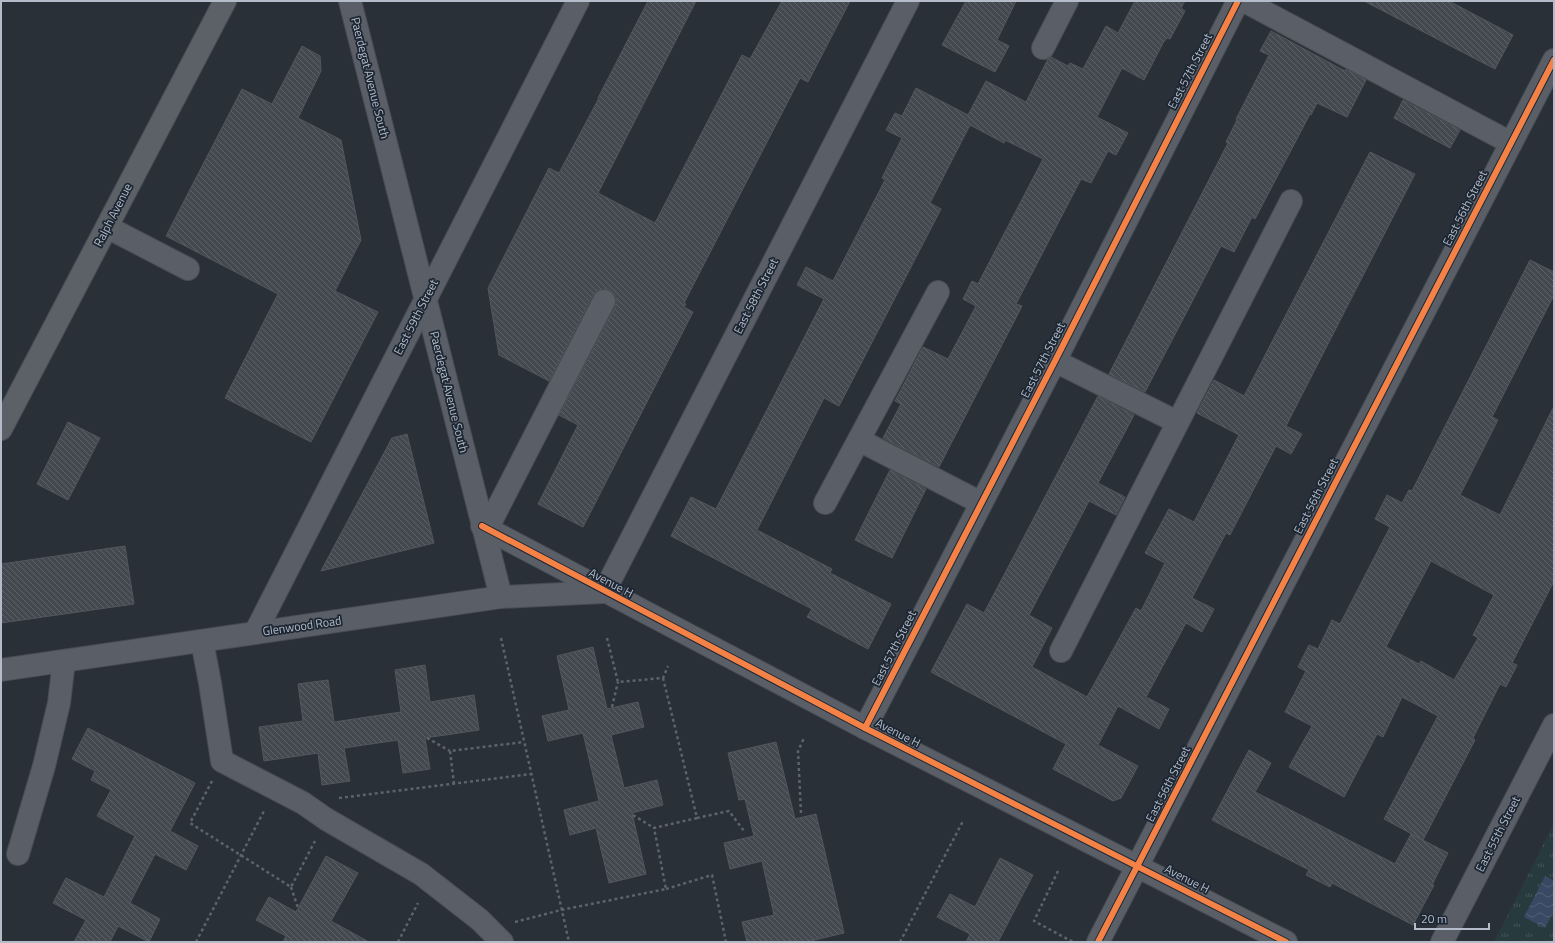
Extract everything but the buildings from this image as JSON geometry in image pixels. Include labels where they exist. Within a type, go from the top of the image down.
[{"type":"main road","name":"Ralph Avenue","points":[[1,429],[224,1]]},
{"type":"street","name":"Paerdegat Avenue South","points":[[350,1],[501,597]]},
{"type":"street","name":"East 59th Street","points":[[255,633],[578,1]]},
{"type":"street","name":"East 58th Street","points":[[604,592],[908,1]]},
{"type":"street","points":[[1043,48],[1067,1]]},
{"type":"street","name":"East 57th Street","points":[[865,728],[1055,361],[1238,1]]},
{"type":"street","points":[[1244,1],[1511,143]]},
{"type":"street","name":"East 56th Street","points":[[1098,942],[1554,60]]},
{"type":"street","points":[[1061,651],[1291,200]]},
{"type":"street","points":[[107,227],[188,269]]},
{"type":"street","points":[[825,503],[938,292]]},
{"type":"street","points":[[484,528],[604,301]]},
{"type":"street","points":[[1055,361],[1177,422]]},
{"type":"street","points":[[859,440],[981,503]]},
{"type":"street","name":"Avenue H","points":[[484,528],[865,728],[1286,942]]},
{"type":"street","name":"Glenwood Road","points":[[1,670],[501,597],[604,592]]},
{"type":"street","points":[[202,641],[222,762],[304,803],[326,819],[421,874],[496,935]]},
{"type":"street","points":[[18,854],[44,766],[59,703],[64,661]]},
{"type":"street","name":"East 55th Street","points":[[1442,942],[1554,725]]},
{"type":"path","points":[[501,638],[569,942]]},
{"type":"path","points":[[607,638],[618,682],[612,708]]},
{"type":"path","points":[[668,666],[663,678],[697,818]]},
{"type":"path","points":[[618,682],[663,678]]},
{"type":"path","points":[[427,738],[450,751],[524,742]]},
{"type":"path","points":[[801,813],[798,751],[804,738]]},
{"type":"path","points":[[450,751],[454,784]]},
{"type":"path","points":[[222,762],[190,823],[291,887],[298,908]]},
{"type":"path","points":[[304,803],[531,774]]},
{"type":"path","points":[[196,942],[242,856],[275,789]]},
{"type":"path","points":[[633,815],[654,828],[729,811],[744,831]]},
{"type":"path","points":[[291,887],[326,819]]},
{"type":"path","points":[[900,942],[963,821]]},
{"type":"path","points":[[654,828],[666,889]]},
{"type":"path","points":[[1058,871],[1034,921],[1073,942]]},
{"type":"path","points":[[496,935],[562,910],[666,889],[712,875],[726,942]]},
{"type":"path","points":[[398,942],[429,881]]},
{"type":"green space","points":[[1554,823],[1554,942],[1494,942]]},
{"type":"water","points":[[1545,876],[1554,881],[1554,911],[1545,928],[1524,917]]},
{"type":"cycle path","points":[[865,728],[1055,361],[1238,1]]},
{"type":"cycle path","points":[[1098,942],[1554,60]]},
{"type":"cycle path","points":[[482,526],[865,728],[1286,942]]}]
